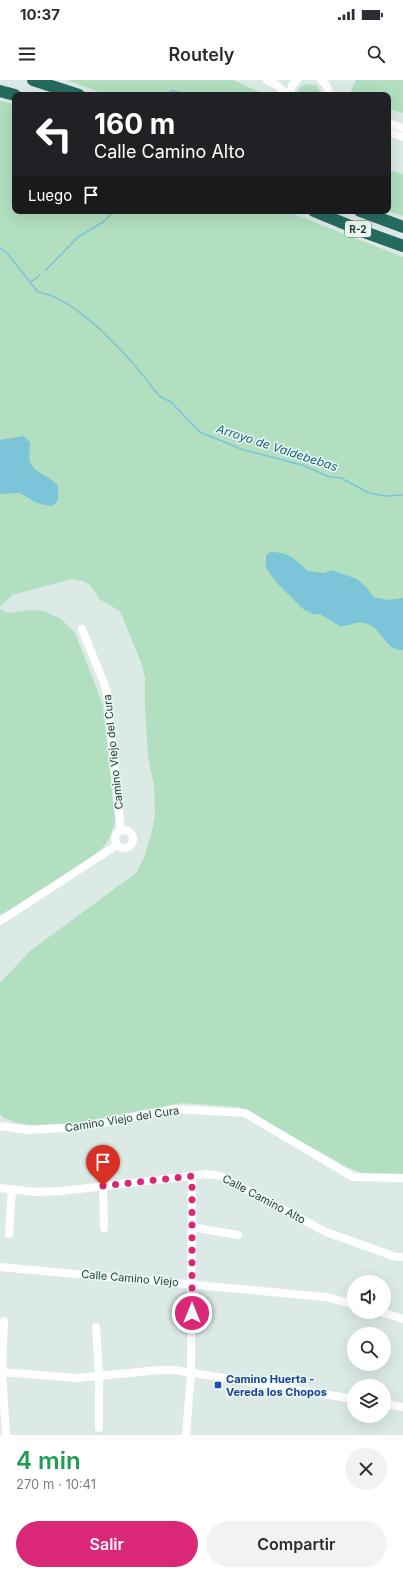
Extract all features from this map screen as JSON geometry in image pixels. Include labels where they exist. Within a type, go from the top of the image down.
[{"type":"highway","points":[[33,80],[70,92]]},
{"type":"highway","points":[[0,91],[12,94]]},
{"type":"highway","name":"R-2","points":[[321,214],[403,246]]},
{"type":"highway","name":"R-2","points":[[368,214],[403,227]]},
{"type":"street","points":[[267,80],[278,86],[285,92]]},
{"type":"street","points":[[289,92],[293,80]]},
{"type":"street","points":[[323,81],[328,92]]},
{"type":"street","points":[[391,124],[403,128]]},
{"type":"street","points":[[391,133],[403,137]]},
{"type":"street","name":"Camino Viejo del Cura","points":[[82,629],[107,691],[121,831]]},
{"type":"street","points":[[121,831],[130,832],[134,840],[131,846],[125,849],[117,845],[116,837],[121,831]]},
{"type":"street","points":[[0,921],[117,845]]},
{"type":"street","points":[[0,916],[9,915]]},
{"type":"street","name":"Camino Viejo del Cura","points":[[0,1126],[47,1130],[81,1127],[175,1109],[246,1113],[353,1177],[403,1178]]},
{"type":"street","name":"Camino Viejo del Cura","points":[[0,1122],[16,1128]]},
{"type":"street","name":"Calle Camino Alto","points":[[0,1188],[36,1192],[62,1191],[207,1174],[221,1176],[326,1232],[396,1258],[403,1257]]},
{"type":"street","points":[[186,1435],[191,1372],[192,1176]]},
{"type":"street","points":[[103,1186],[104,1228]]},
{"type":"street","points":[[9,1234],[12,1190]]},
{"type":"street","points":[[192,1228],[238,1234]]},
{"type":"street","name":"Calle Camino Viejo","points":[[0,1267],[326,1297],[347,1302]]},
{"type":"street","points":[[391,1315],[403,1319]]},
{"type":"street","points":[[4,1321],[1,1372],[6,1435]]},
{"type":"street","points":[[96,1327],[99,1376],[99,1428]]},
{"type":"street","points":[[1,1372],[77,1378],[160,1370],[191,1372],[347,1398]]},
{"type":"street","points":[[391,1405],[403,1407]]},
{"type":"green space","points":[[67,80],[233,80],[259,92],[99,92]]},
{"type":"green space","points":[[356,80],[403,80],[403,113],[391,110],[391,92],[350,92]]},
{"type":"green space","points":[[309,84],[317,86],[320,92],[298,92],[300,87]]},
{"type":"green space","points":[[0,101],[12,104],[12,214],[294,214],[403,257],[403,1174],[363,1173],[349,1168],[239,1107],[182,1103],[75,1123],[34,1125],[17,1123],[4,1118],[0,1114],[0,983],[30,951],[136,873],[144,858],[155,816],[154,786],[148,757],[145,678],[142,665],[120,611],[99,599],[91,586],[83,581],[72,579],[12,595],[0,607]]},
{"type":"green space","points":[[391,171],[403,174],[403,216],[391,212]]},
{"type":"green space","points":[[0,609],[8,613],[31,610],[44,611],[61,619],[75,633],[103,705],[115,821],[108,840],[97,852],[37,894],[0,914]]},
{"type":"water","points":[[23,436],[30,442],[29,459],[34,468],[58,486],[58,500],[51,506],[37,503],[20,493],[0,494],[0,440]]},
{"type":"water","points":[[270,552],[282,553],[291,557],[308,571],[324,573],[332,570],[357,579],[368,589],[373,597],[388,600],[403,598],[403,650],[391,647],[370,625],[355,623],[340,626],[320,614],[313,614],[303,609],[276,582],[266,568],[266,555]]},
{"type":"waterway","points":[[170,92],[172,90],[177,92]]},
{"type":"waterway","points":[[46,270],[78,237],[103,222],[112,214]]},
{"type":"waterway","name":"Arroyo de Valdebebas","points":[[0,248],[7,253],[38,292],[54,297],[71,307],[105,334],[136,367],[159,396],[171,402],[200,432],[241,449],[302,465],[330,477],[341,478],[369,493],[385,496],[403,495]]},
{"type":"waterway","points":[[31,282],[40,275]]},
{"type":"place","name":"Camino Huerta - Vereda los Chopos","points":[[218,1385]]},
{"type":"route","points":[[103,1186],[192,1176],[192,1313]]}]
